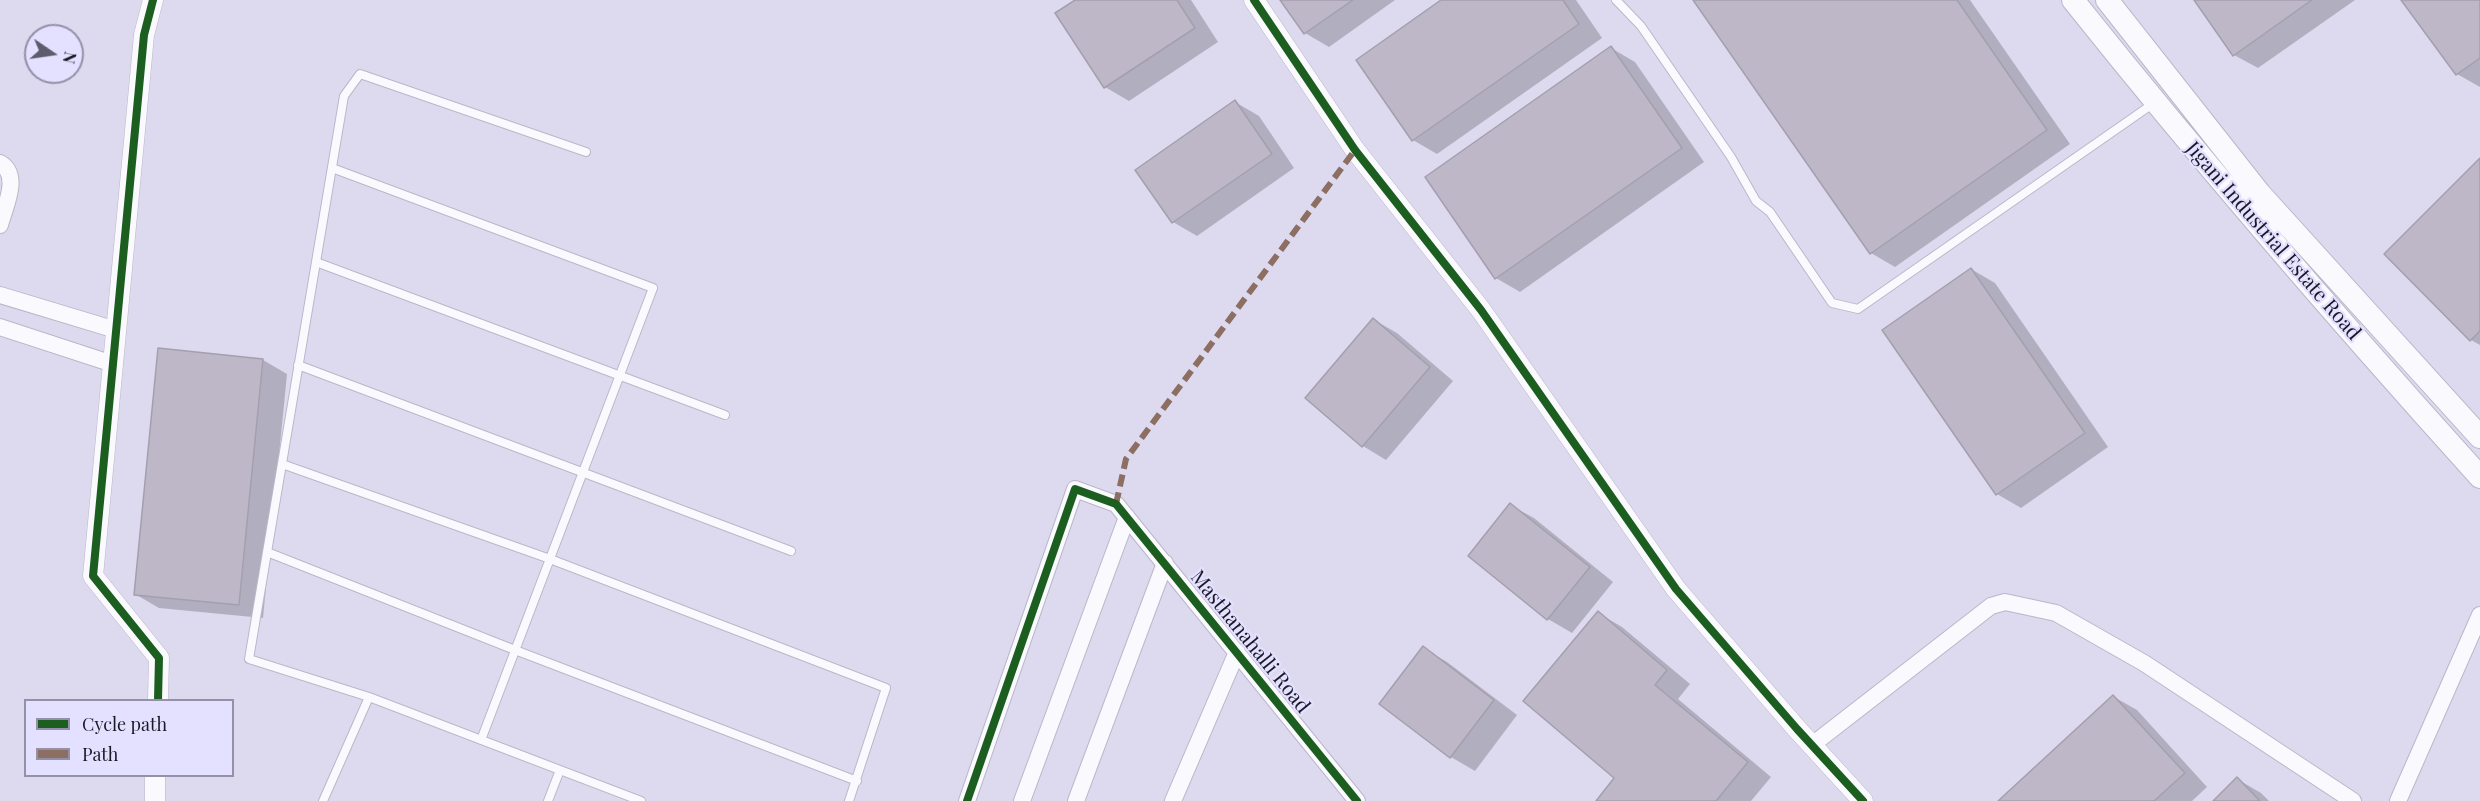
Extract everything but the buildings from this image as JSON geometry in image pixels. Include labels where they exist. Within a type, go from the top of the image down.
[{"type":"main road","name":"Jigani Industrial Estate Road","points":[[2073,0],[2155,103],[2375,361],[2480,477]]},
{"type":"main road","name":"Jigani Industrial Estate Road","points":[[2107,0],[2260,194],[2479,434]]},
{"type":"street","points":[[153,0],[144,35],[93,576],[159,658],[158,699]]},
{"type":"street","points":[[1254,0],[1355,150],[1481,310],[1676,589],[1812,746],[1863,801]]},
{"type":"street","points":[[0,163],[7,167],[12,178],[0,225]]},
{"type":"street","points":[[0,295],[116,330]]},
{"type":"street","points":[[0,327],[113,364]]},
{"type":"street","points":[[2461,456],[2479,434]]},
{"type":"street","name":"Masthanahalli Road","points":[[967,801],[1075,489],[1116,504],[1357,801]]},
{"type":"street","points":[[1022,801],[1127,517]]},
{"type":"street","points":[[1076,801],[1165,563]]},
{"type":"street","points":[[1812,746],[1991,606],[2005,602],[2056,613],[2144,663],[2353,801]]},
{"type":"street","points":[[2398,801],[2480,615]]},
{"type":"street","points":[[1173,801],[1237,652]]},
{"type":"street","points":[[155,777],[155,801]]},
{"type":"lane","points":[[1616,0],[1641,26],[1731,157],[1756,201],[1770,212],[1832,303],[1858,309],[2155,103]]},
{"type":"lane","points":[[586,152],[360,74],[344,96],[249,660],[369,697],[640,801]]},
{"type":"lane","points":[[332,168],[653,288],[481,740]]},
{"type":"lane","points":[[316,262],[725,415]]},
{"type":"lane","points":[[298,365],[791,551]]},
{"type":"lane","points":[[282,464],[550,559],[886,688],[849,801]]},
{"type":"lane","points":[[267,552],[857,781]]},
{"type":"lane","points":[[323,801],[369,697]]},
{"type":"lane","points":[[548,801],[560,770]]},
{"type":"marked path","points":[[1116,504],[1126,459],[1355,150]]},
{"type":"cycle path","points":[[153,0],[144,35],[93,576],[159,658],[158,699]]},
{"type":"cycle path","points":[[1254,0],[1355,150],[1481,310],[1676,589],[1797,729],[1863,801]]},
{"type":"cycle path","points":[[967,801],[1075,489],[1116,504],[1357,801]]}]
